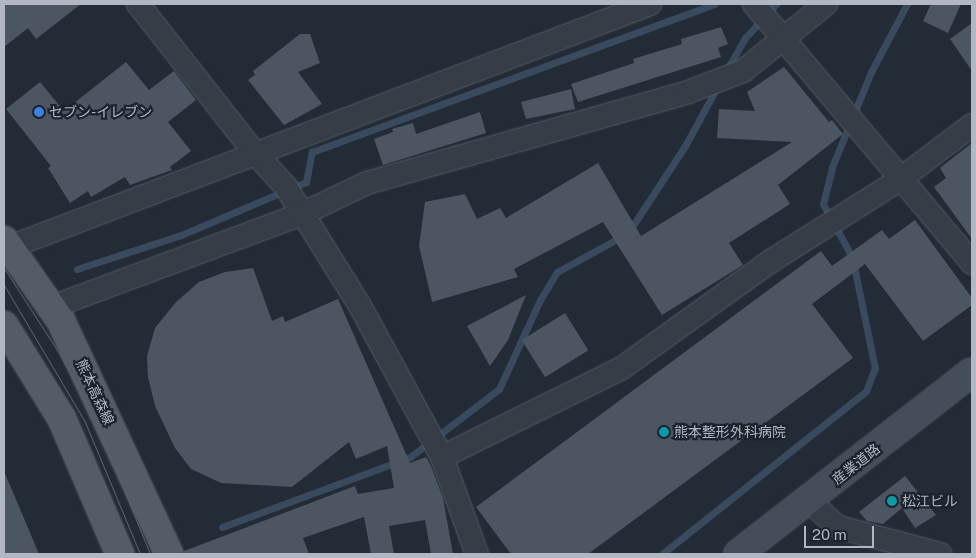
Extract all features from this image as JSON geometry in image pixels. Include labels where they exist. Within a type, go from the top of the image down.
[{"type":"main road","name":"熊本高森線","points":[[7,243],[41,291],[70,339],[169,554]]},
{"type":"main road","points":[[4,325],[62,420],[120,554]]},
{"type":"street","points":[[138,4],[295,202],[360,306],[441,455],[476,554]]},
{"type":"street","points":[[7,243],[255,153],[650,4]]},
{"type":"street","points":[[754,4],[780,33],[899,180],[972,263]]},
{"type":"street","points":[[41,291],[295,202],[688,92],[743,71],[780,33],[826,4]]},
{"type":"street","points":[[441,455],[622,368],[772,260],[899,180],[972,125]]},
{"type":"street","name":"産業道路","points":[[738,554],[809,501],[972,372]]},
{"type":"street","points":[[809,501],[838,527],[940,554]]},
{"type":"building","points":[[4,4],[81,4],[36,39],[28,28],[4,47]]},
{"type":"building","points":[[931,4],[961,4],[948,33],[923,21]]},
{"type":"building","points":[[972,23],[972,71],[950,39]]},
{"type":"building","points":[[721,27],[728,44],[718,48],[721,57],[578,102],[571,84],[634,63],[633,59],[682,44],[681,39]]},
{"type":"building","points":[[300,34],[310,34],[320,63],[298,72],[322,104],[284,125],[248,80],[255,75],[253,71]]},
{"type":"building","points":[[126,62],[149,90],[174,71],[196,100],[168,122],[191,151],[170,167],[172,170],[130,185],[125,177],[91,197],[88,191],[70,203],[48,168],[51,166],[6,109],[40,82],[64,111]]},
{"type":"building","points":[[784,67],[829,122],[832,120],[843,134],[778,185],[790,204],[729,243],[743,265],[662,315],[603,222],[514,269],[518,277],[432,302],[419,246],[425,202],[465,194],[477,219],[500,208],[506,218],[598,163],[641,236],[792,142],[717,138],[719,109],[755,111],[747,92]]},
{"type":"building","points":[[571,89],[575,109],[526,119],[521,102]]},
{"type":"building","points":[[480,112],[486,133],[383,165],[374,139],[393,132],[392,129],[413,123],[416,134]]},
{"type":"building","points":[[972,143],[972,239],[934,187],[946,178],[940,168]]},
{"type":"building","name":"熊本整形外科病院","points":[[915,220],[972,298],[972,305],[923,341],[865,264],[812,304],[853,358],[588,554],[511,554],[476,507],[821,251],[832,266],[882,230],[889,239]]},
{"type":"building","points":[[253,268],[272,321],[283,316],[285,322],[338,299],[410,463],[426,457],[431,466],[443,498],[453,554],[431,554],[425,520],[389,526],[394,554],[371,554],[364,517],[303,538],[309,554],[184,554],[184,551],[355,486],[358,494],[394,488],[387,446],[356,459],[349,442],[292,487],[221,483],[191,469],[175,448],[155,406],[148,377],[147,356],[155,328],[176,302],[199,282],[225,272]]},
{"type":"building","points":[[526,295],[508,340],[490,366],[467,326]]},
{"type":"building","points":[[565,313],[588,350],[545,377],[522,340]]},
{"type":"building","points":[[4,471],[39,554],[4,554]]},
{"type":"building","name":"松江ビル","points":[[905,476],[936,515],[915,528],[902,508],[883,524],[867,521],[859,512]]},
{"type":"waterway","points":[[77,269],[181,235],[306,182],[312,152],[715,4]]},
{"type":"waterway","points":[[726,71],[746,37],[776,4]]},
{"type":"waterway","points":[[662,554],[866,391],[875,368],[852,257],[823,204],[832,167],[871,72],[907,4]]},
{"type":"waterway","points":[[222,527],[410,457],[499,389],[540,300],[557,272],[628,233],[685,146],[717,87]]},
{"type":"tram line","points":[[4,268],[59,353],[96,421],[150,554]]},
{"type":"tram line","points":[[4,285],[85,422],[140,554]]},
{"type":"place","name":"セブン-イレブン","points":[[39,112]]},
{"type":"place","name":"熊本整形外科病院","points":[[664,432]]},
{"type":"place","name":"松江ビル","points":[[892,501]]}]
